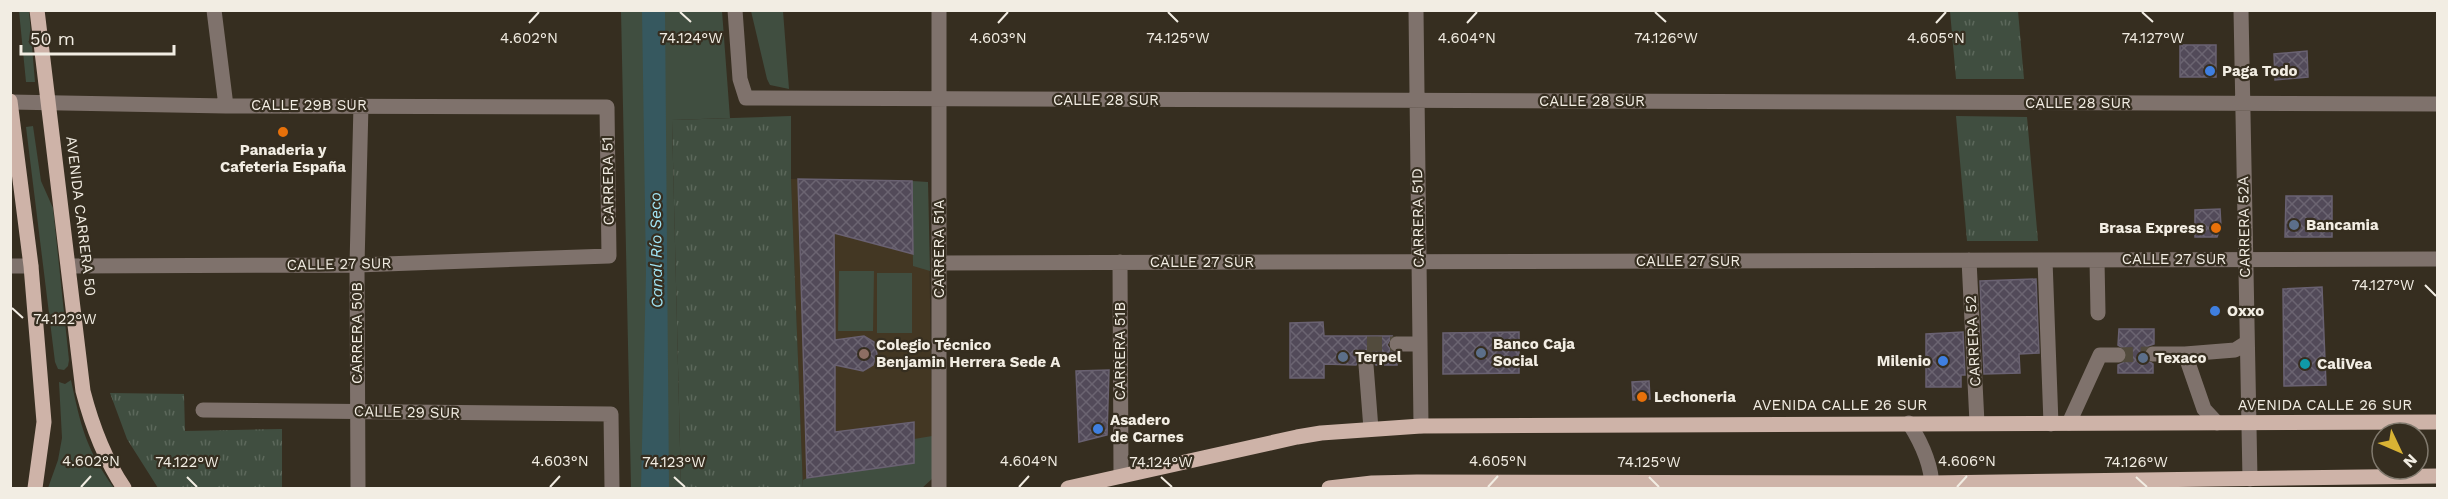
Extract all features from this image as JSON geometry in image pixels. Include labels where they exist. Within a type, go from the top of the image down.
[{"type":"main road","name":"AVENIDA CARRERA 50","points":[[38,10],[83,391],[101,447],[124,489]]},
{"type":"main road","points":[[11,102],[31,266],[44,422],[35,489]]},
{"type":"main road","name":"AVENIDA CALLE 26 SUR","points":[[1068,489],[1296,437],[1421,426],[2438,422]]},
{"type":"main road","points":[[1329,489],[1372,483],[1932,486],[2438,476]]},
{"type":"street","points":[[214,10],[226,106]]},
{"type":"street","name":"CALLE 28 SUR","points":[[735,10],[740,79],[746,98],[2438,104]]},
{"type":"street","name":"CARRERA 51A","points":[[939,10],[939,489]]},
{"type":"street","name":"CARRERA 51D","points":[[1416,10],[1421,426]]},
{"type":"street","name":"CARRERA 52A","points":[[2241,10],[2250,479]]},
{"type":"street","name":"CALLE 29B SUR","points":[[11,102],[226,106],[607,106]]},
{"type":"street","name":"CARRERA 50B","points":[[358,489],[357,264],[361,105]]},
{"type":"street","name":"CARRERA 51","points":[[607,106],[609,256]]},
{"type":"street","name":"CALLE 27 SUR","points":[[69,266],[357,264],[609,256]]},
{"type":"street","name":"CALLE 27 SUR","points":[[939,263],[2438,259]]},
{"type":"street","name":"CARRERA 52","points":[[1969,260],[1977,423]]},
{"type":"street","points":[[2045,260],[2051,424]]},
{"type":"street","points":[[2097,260],[2098,313]]},
{"type":"street","name":"CARRERA 51B","points":[[1120,262],[1120,476]]},
{"type":"street","points":[[10,266],[31,266]]},
{"type":"street","points":[[2153,354],[2235,350],[2246,343]]},
{"type":"street","points":[[1397,344],[1420,344]]},
{"type":"street","points":[[2185,354],[2204,409],[2217,423]]},
{"type":"street","points":[[2069,423],[2100,355],[2118,355]]},
{"type":"street","points":[[1366,365],[1371,429]]},
{"type":"street","name":"CALLE 29 SUR","points":[[203,410],[611,414],[612,489]]},
{"type":"street","points":[[1909,423],[1925,454],[1932,486]]},
{"type":"shaded area","name":"Colegio Técnico Benjamin Herrera Sede A","points":[[791,179],[928,182],[933,478],[922,488],[803,488]]},
{"type":"green space","points":[[19,11],[29,11],[35,82],[26,82]]},
{"type":"green space","points":[[621,11],[722,11],[730,118],[672,120],[681,488],[631,488]]},
{"type":"green space","points":[[751,11],[783,11],[789,89],[770,85],[767,79]]},
{"type":"green space","points":[[1950,11],[2018,11],[2024,79],[1956,79]]},
{"type":"green space","points":[[791,116],[791,179],[803,488],[681,488],[672,120]]},
{"type":"green space","points":[[1956,116],[2027,117],[2038,241],[1967,241]]},
{"type":"green space","points":[[33,126],[41,181],[53,208],[69,360],[64,370],[58,369],[55,362],[26,127]]},
{"type":"green space","points":[[912,181],[928,182],[930,271],[913,266]]},
{"type":"green space","points":[[839,271],[874,271],[873,331],[838,331]]},
{"type":"green space","points":[[877,273],[912,273],[912,333],[877,333]]},
{"type":"green space","points":[[71,380],[86,437],[97,461],[114,488],[48,488],[58,460],[62,438],[59,382],[65,384]]},
{"type":"green space","points":[[110,393],[184,394],[185,431],[282,429],[282,488],[158,488],[127,439]]},
{"type":"green space","points":[[932,436],[933,478],[922,488],[803,488],[803,480],[807,478],[914,463],[914,439]]},
{"type":"water","name":"Canal Río Seco","points":[[642,11],[665,11],[669,488],[641,488],[646,273]]},
{"type":"building","points":[[2180,45],[2216,45],[2216,77],[2180,77]]},
{"type":"building","points":[[2307,51],[2308,77],[2275,80],[2274,54]]},
{"type":"building","points":[[798,179],[912,181],[913,254],[834,233],[835,340],[864,336],[874,342],[877,354],[873,365],[863,371],[835,365],[835,432],[914,422],[914,463],[807,478]]},
{"type":"building","points":[[2286,196],[2332,196],[2332,237],[2285,237]]},
{"type":"building","points":[[2220,209],[2221,227],[2217,237],[2195,237],[2195,210]]},
{"type":"building","points":[[2036,279],[2039,353],[2019,354],[2020,373],[1984,374],[1980,281]]},
{"type":"building","points":[[2322,287],[2326,385],[2284,386],[2283,289]]},
{"type":"building","points":[[1323,322],[1324,336],[1392,336],[1387,345],[1392,352],[1397,354],[1397,365],[1376,365],[1371,357],[1365,355],[1360,357],[1356,365],[1324,364],[1324,378],[1290,378],[1290,323]]},
{"type":"building","points":[[2119,329],[2154,329],[2154,344],[2148,346],[2143,353],[2145,359],[2153,364],[2153,373],[2118,373],[2118,365],[2123,363],[2128,356],[2126,350],[2118,345]]},
{"type":"building","name":"Banco Caja Social","points":[[1519,332],[1519,373],[1443,374],[1443,333]]},
{"type":"building","name":"Milenio","points":[[1963,332],[1965,375],[1961,375],[1961,387],[1926,387],[1926,334]]},
{"type":"building","points":[[1109,370],[1107,435],[1079,442],[1076,371]]},
{"type":"building","points":[[1649,381],[1650,399],[1633,400],[1632,382]]},
{"type":"tunnel","points":[[1366,365],[1365,344],[1397,344]]},
{"type":"tunnel","points":[[2118,355],[2153,354]]},
{"type":"place","name":"Paga Todo","points":[[2210,71]]},
{"type":"place","name":"Panaderia y Cafeteria España","points":[[283,132]]},
{"type":"place","name":"Bancamia","points":[[2294,225]]},
{"type":"place","name":"Brasa Express","points":[[2216,228]]},
{"type":"place","name":"Oxxo","points":[[2215,311]]},
{"type":"place","name":"Banco Caja Social","points":[[1481,353]]},
{"type":"place","name":"Colegio Técnico Benjamin Herrera Sede A","points":[[864,354]]},
{"type":"place","name":"Terpel","points":[[1343,357]]},
{"type":"place","name":"Texaco","points":[[2143,358]]},
{"type":"place","name":"Milenio","points":[[1943,361]]},
{"type":"place","name":"CaliVea","points":[[2305,364]]},
{"type":"place","name":"Lechoneria","points":[[1642,397]]},
{"type":"place","name":"Asadero de Carnes","points":[[1098,429]]}]
